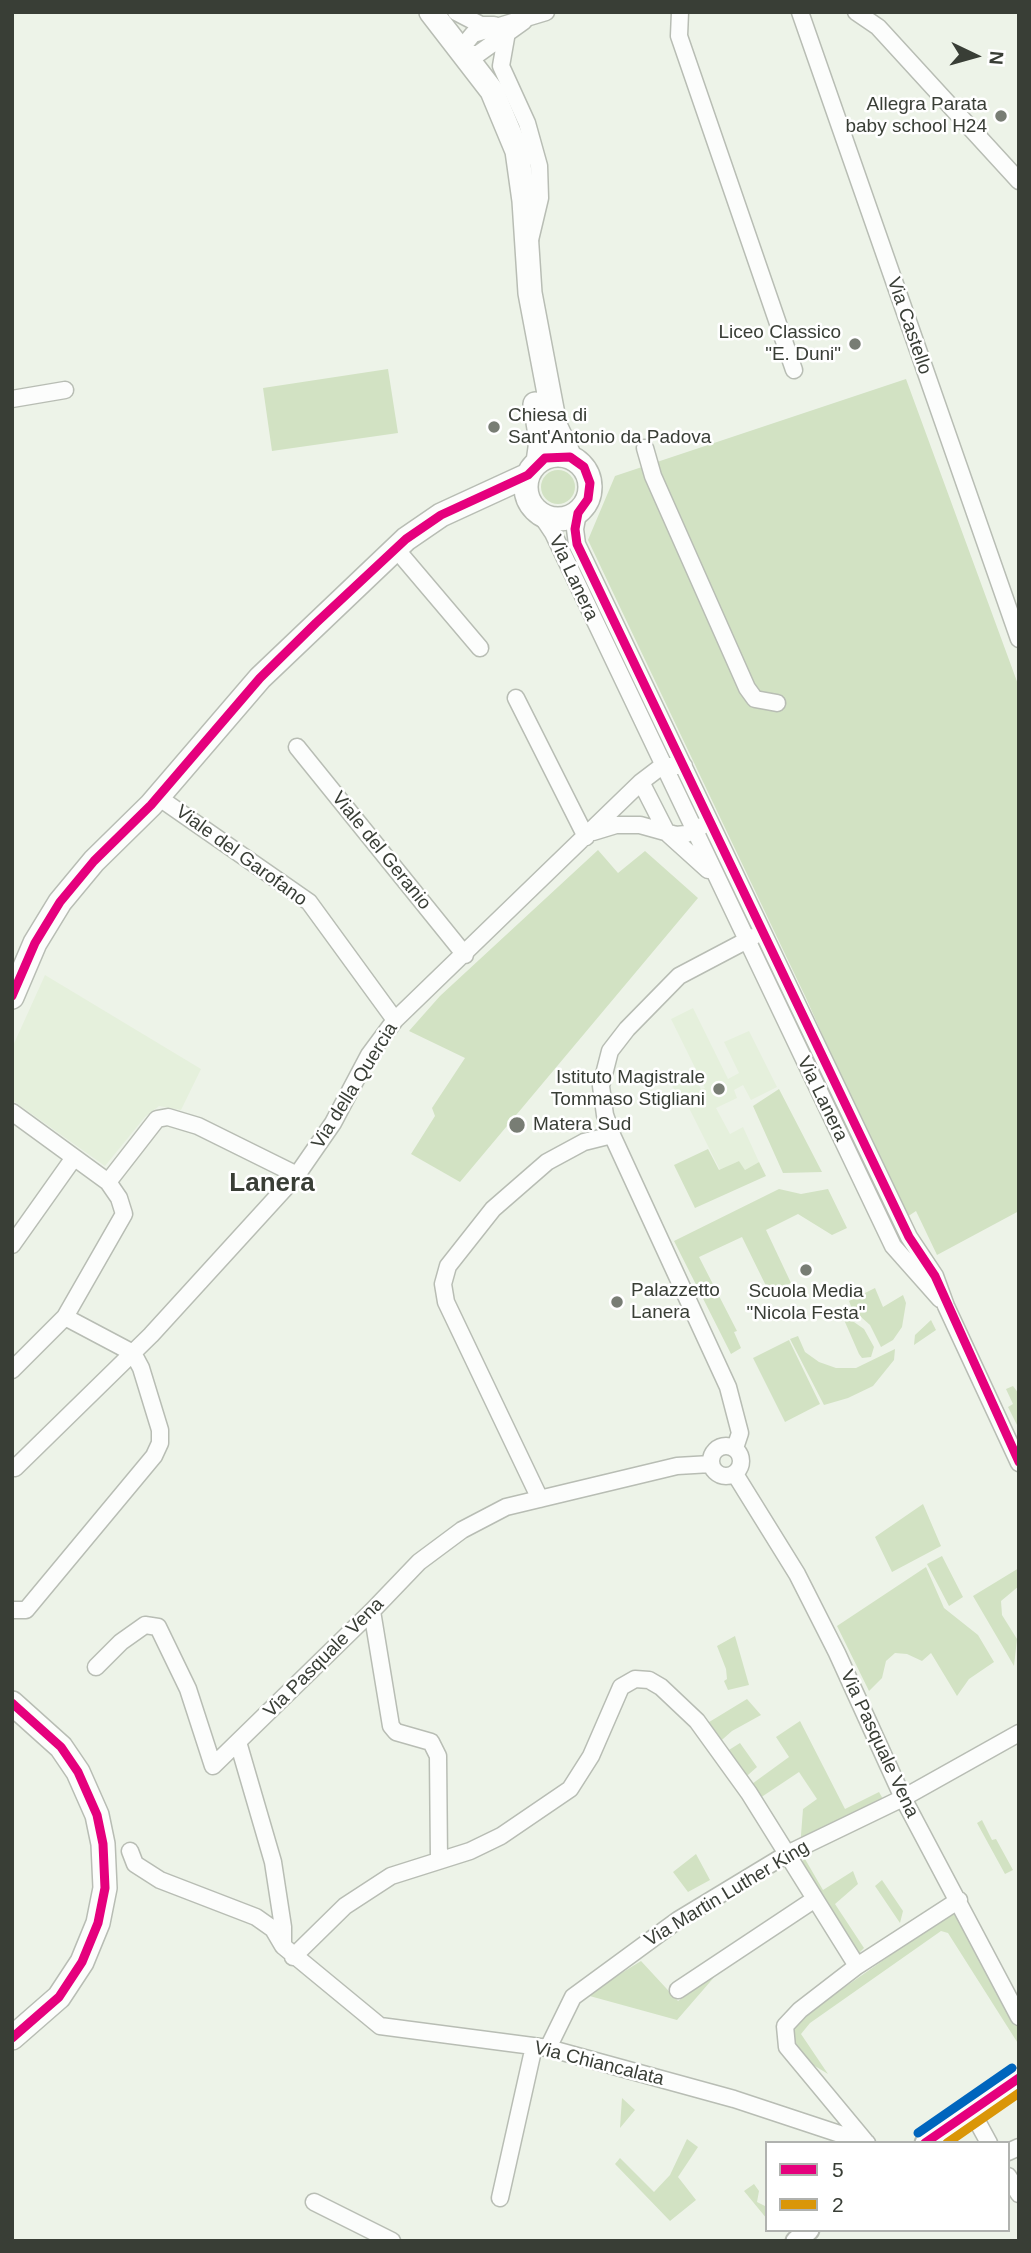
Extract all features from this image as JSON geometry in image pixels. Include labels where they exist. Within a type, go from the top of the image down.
[{"type":"main road","points":[[431,12],[492,91],[517,151],[528,245],[530,293],[526,344],[540,428],[526,492],[537,511]]},
{"type":"main road","points":[[530,293],[555,425],[570,457]]},
{"type":"main road","points":[[12,997],[36,943],[60,902],[94,861],[158,797],[260,678],[396,549],[441,514],[471,502],[554,455],[570,457],[584,467],[590,483],[588,499],[578,513],[556,520],[537,511],[503,502],[471,502]]},
{"type":"main road","points":[[12,1703],[61,1747],[78,1772],[97,1815],[103,1844],[104,1888],[98,1923],[82,1962],[59,1997],[12,2038]]},
{"type":"street","points":[[456,12],[481,25],[501,29]]},
{"type":"street","points":[[463,54],[468,39],[546,12]]},
{"type":"street","points":[[680,12],[679,36],[794,370]]},
{"type":"street","name":"Via Castello","points":[[800,12],[1019,639]]},
{"type":"street","points":[[856,12],[878,27],[1019,181]]},
{"type":"street","points":[[501,29],[501,66],[527,123],[539,166],[537,221],[528,245]]},
{"type":"street","points":[[12,399],[65,390]]},
{"type":"street","points":[[645,448],[653,476],[747,688],[755,699],[777,703]]},
{"type":"street","name":"Via Lanera","points":[[537,511],[695,831],[893,1245],[946,1307]]},
{"type":"street","name":"Via Lanera","points":[[578,513],[575,529],[577,544],[909,1237],[935,1276],[946,1307],[1019,1463]]},
{"type":"street","points":[[396,549],[480,648]]},
{"type":"street","points":[[516,698],[588,835],[616,825],[640,825],[676,835],[695,831],[709,818]]},
{"type":"street","name":"Viale del Geranio","points":[[297,747],[465,955]]},
{"type":"street","points":[[662,766],[684,766]]},
{"type":"street","name":"Via della Quercia","points":[[12,1466],[15,1468],[133,1353],[297,1175],[333,1123],[369,1055],[395,1020],[642,782],[662,766]]},
{"type":"street","name":"Via Lanera","points":[[642,782],[667,833],[717,880]]},
{"type":"street","name":"Viale del Garofano","points":[[158,797],[309,902],[395,1020]]},
{"type":"street","points":[[735,1474],[742,1461],[735,1448],[740,1433],[728,1387],[612,1135],[605,1115],[601,1086],[610,1051],[679,976],[763,932]]},
{"type":"street","points":[[12,1112],[108,1182],[120,1198],[124,1214],[65,1317],[19,1353],[12,1370]]},
{"type":"street","points":[[108,1182],[157,1119],[168,1117],[198,1126],[297,1175]]},
{"type":"street","points":[[540,1499],[446,1302],[443,1284],[448,1266],[493,1209],[547,1162],[584,1142],[612,1135]]},
{"type":"street","points":[[12,1245],[73,1159]]},
{"type":"street","points":[[19,1610],[154,1456],[160,1443],[160,1430],[141,1368],[133,1353],[65,1317]]},
{"type":"street","points":[[711,1464],[716,1449],[726,1446],[735,1448]]},
{"type":"street","name":"Via Pasquale Vena","points":[[96,1667],[121,1642],[145,1625],[158,1627],[188,1689],[213,1766],[419,1562],[461,1530],[506,1507],[677,1466],[711,1464],[720,1475],[735,1474],[797,1574],[837,1653],[902,1798],[959,1900],[1019,2017]]},
{"type":"street","points":[[372,1611],[391,1726],[396,1732],[431,1742],[438,1755],[439,1860]]},
{"type":"street","points":[[238,1742],[273,1862],[283,1927],[293,1956],[345,1906],[391,1876],[470,1851],[501,1836],[570,1789],[591,1756],[621,1687],[635,1679],[649,1680],[661,1687],[697,1721],[749,1793],[857,1966]]},
{"type":"street","name":"Via Martin Luther King","points":[[500,2198],[541,2047],[573,1997],[678,1920],[787,1854],[902,1798],[1019,1733]]},
{"type":"street","name":"Via Chiancalata","points":[[130,1851],[135,1864],[160,1880],[256,1917],[273,1929],[293,1956],[380,2026],[541,2047],[734,2099],[863,2141]]},
{"type":"street","points":[[678,1990],[815,1899]]},
{"type":"street","points":[[865,2141],[800,2064],[784,2039],[785,2026],[800,2010],[857,1966],[959,1900]]},
{"type":"street","points":[[928,2141],[1019,2078]]},
{"type":"street","points":[[971,2110],[988,2141]]},
{"type":"street","points":[[314,2202],[392,2241]]},
{"type":"shaded area","points":[[388,369],[398,433],[272,451],[263,388]]},
{"type":"shaded area","points":[[906,379],[1019,687],[1019,1211],[937,1255],[916,1211],[904,1219],[806,998],[588,540],[615,476]]},
{"type":"shaded area","points":[[558,470],[570,475],[575,487],[570,499],[558,504],[546,499],[541,487],[546,475]]},
{"type":"shaded area","points":[[598,850],[618,873],[645,851],[698,898],[460,1182],[411,1154],[435,1116],[432,1108],[465,1058],[409,1031],[440,996]]},
{"type":"shaded area","points":[[45,975],[201,1069],[181,1110],[159,1106],[145,1117],[105,1166],[12,1100],[12,1048]]},
{"type":"shaded area","name":"Istituto Magistrale Tommaso Stigliani","points":[[693,1008],[728,1079],[739,1073],[724,1042],[749,1031],[777,1087],[751,1100],[743,1085],[734,1090],[737,1098],[716,1108],[730,1134],[743,1127],[759,1162],[745,1170],[739,1161],[720,1170],[685,1100],[680,1102],[671,1083],[692,1072],[701,1089],[705,1088],[671,1019]]},
{"type":"shaded area","points":[[779,1089],[822,1172],[783,1173],[753,1106]]},
{"type":"shaded area","points":[[708,1149],[719,1170],[739,1161],[745,1170],[759,1162],[766,1176],[695,1208],[674,1165]]},
{"type":"shaded area","points":[[779,1189],[801,1194],[828,1189],[847,1228],[832,1235],[798,1214],[766,1230],[791,1283],[770,1294],[742,1237],[699,1257],[737,1331],[734,1332],[741,1348],[731,1354],[674,1241]]},
{"type":"shaded area","points":[[875,1288],[883,1307],[903,1295],[906,1303],[902,1327],[893,1340],[881,1347],[870,1325],[852,1309],[849,1301]]},
{"type":"shaded area","points":[[841,1313],[864,1329],[874,1347],[871,1357],[862,1358],[859,1354]]},
{"type":"shaded area","points":[[931,1320],[936,1330],[914,1345],[915,1335]]},
{"type":"shaded area","points":[[798,1336],[805,1352],[819,1362],[836,1368],[856,1368],[895,1349],[894,1360],[873,1386],[848,1398],[824,1405],[790,1339]]},
{"type":"shaded area","points":[[789,1340],[820,1404],[785,1422],[753,1358]]},
{"type":"shaded area","points":[[1013,1386],[1019,1394],[1019,1429],[1008,1407],[1013,1404],[1006,1389]]},
{"type":"shaded area","points":[[923,1504],[941,1546],[892,1572],[875,1537]]},
{"type":"shaded area","points":[[942,1556],[963,1597],[949,1606],[927,1564]]},
{"type":"shaded area","points":[[926,1567],[944,1608],[978,1635],[994,1662],[969,1679],[957,1696],[931,1653],[922,1661],[907,1654],[895,1653],[886,1661],[882,1678],[869,1691],[837,1626]]},
{"type":"shaded area","points":[[1019,1568],[1019,1586],[1001,1601],[1002,1615],[1017,1639],[1014,1666],[973,1596]]},
{"type":"shaded area","points":[[735,1636],[749,1685],[728,1690],[724,1681],[727,1679],[726,1669],[717,1646]]},
{"type":"shaded area","points":[[747,1699],[761,1715],[732,1731],[715,1746],[701,1727]]},
{"type":"shaded area","points":[[800,1721],[845,1809],[879,1792],[887,1806],[800,1848],[803,1809],[817,1799],[799,1772],[760,1798],[779,1826],[774,1834],[745,1789],[789,1757],[776,1737]]},
{"type":"shaded area","points":[[740,1743],[757,1767],[740,1782],[721,1755]]},
{"type":"shaded area","points":[[982,1820],[1013,1870],[1005,1874],[977,1823]]},
{"type":"shaded area","points":[[696,1854],[710,1880],[688,1892],[673,1872]]},
{"type":"shaded area","points":[[805,1859],[823,1890],[853,1871],[858,1884],[835,1904],[864,1948],[853,1959],[794,1867]]},
{"type":"shaded area","points":[[882,1880],[903,1911],[900,1923],[875,1886]]},
{"type":"shaded area","points":[[955,1910],[1019,2029],[1019,2045],[948,1933],[941,1931],[810,2023],[801,2034],[828,2074],[797,2055],[791,2034],[795,2022]]},
{"type":"shaded area","points":[[641,1961],[678,2001],[716,1975],[677,2020],[586,1995]]},
{"type":"shaded area","points":[[622,2098],[635,2110],[620,2128]]},
{"type":"shaded area","points":[[687,2139],[698,2147],[678,2177],[696,2200],[670,2221],[615,2164],[620,2158],[654,2192],[670,2175]]},
{"type":"shaded area","points":[[754,2184],[759,2191],[757,2202],[765,2206],[765,2217],[744,2191]]},
{"type":"transit line","name":"5","points":[[12,996],[35,943],[60,902],[94,861],[151,805],[260,678],[316,623],[406,539],[441,515],[528,475],[545,458],[570,457],[584,467],[590,483],[588,499],[578,513],[575,529],[577,544],[909,1237],[935,1276],[1019,1462]]},
{"type":"transit line","name":"5","points":[[12,1703],[61,1747],[78,1772],[97,1815],[103,1844],[105,1888],[98,1923],[82,1962],[59,1997],[12,2038]]},
{"type":"transit line","points":[[918,2133],[1012,2068]]},
{"type":"transit line","name":"5","points":[[928,2141],[1019,2078]]},
{"type":"transit line","name":"2","points":[[950,2141],[1019,2093]]},
{"type":"place","name":"Allegra Parata baby school H24","points":[[1001,116]]},
{"type":"place","name":"Liceo Classico \"E. Duni\"","points":[[855,344]]},
{"type":"place","name":"Chiesa di Sant'Antonio da Padova","points":[[494,427]]},
{"type":"place","name":"Istituto Magistrale Tommaso Stigliani","points":[[719,1089]]},
{"type":"place","name":"Matera Sud","points":[[517,1125]]},
{"type":"place","name":"Scuola Media \"Nicola Festa\"","points":[[806,1270]]},
{"type":"place","name":"Palazzetto Lanera","points":[[617,1302]]},
{"type":"district","name":"Lanera","points":[[272,1184]]}]
